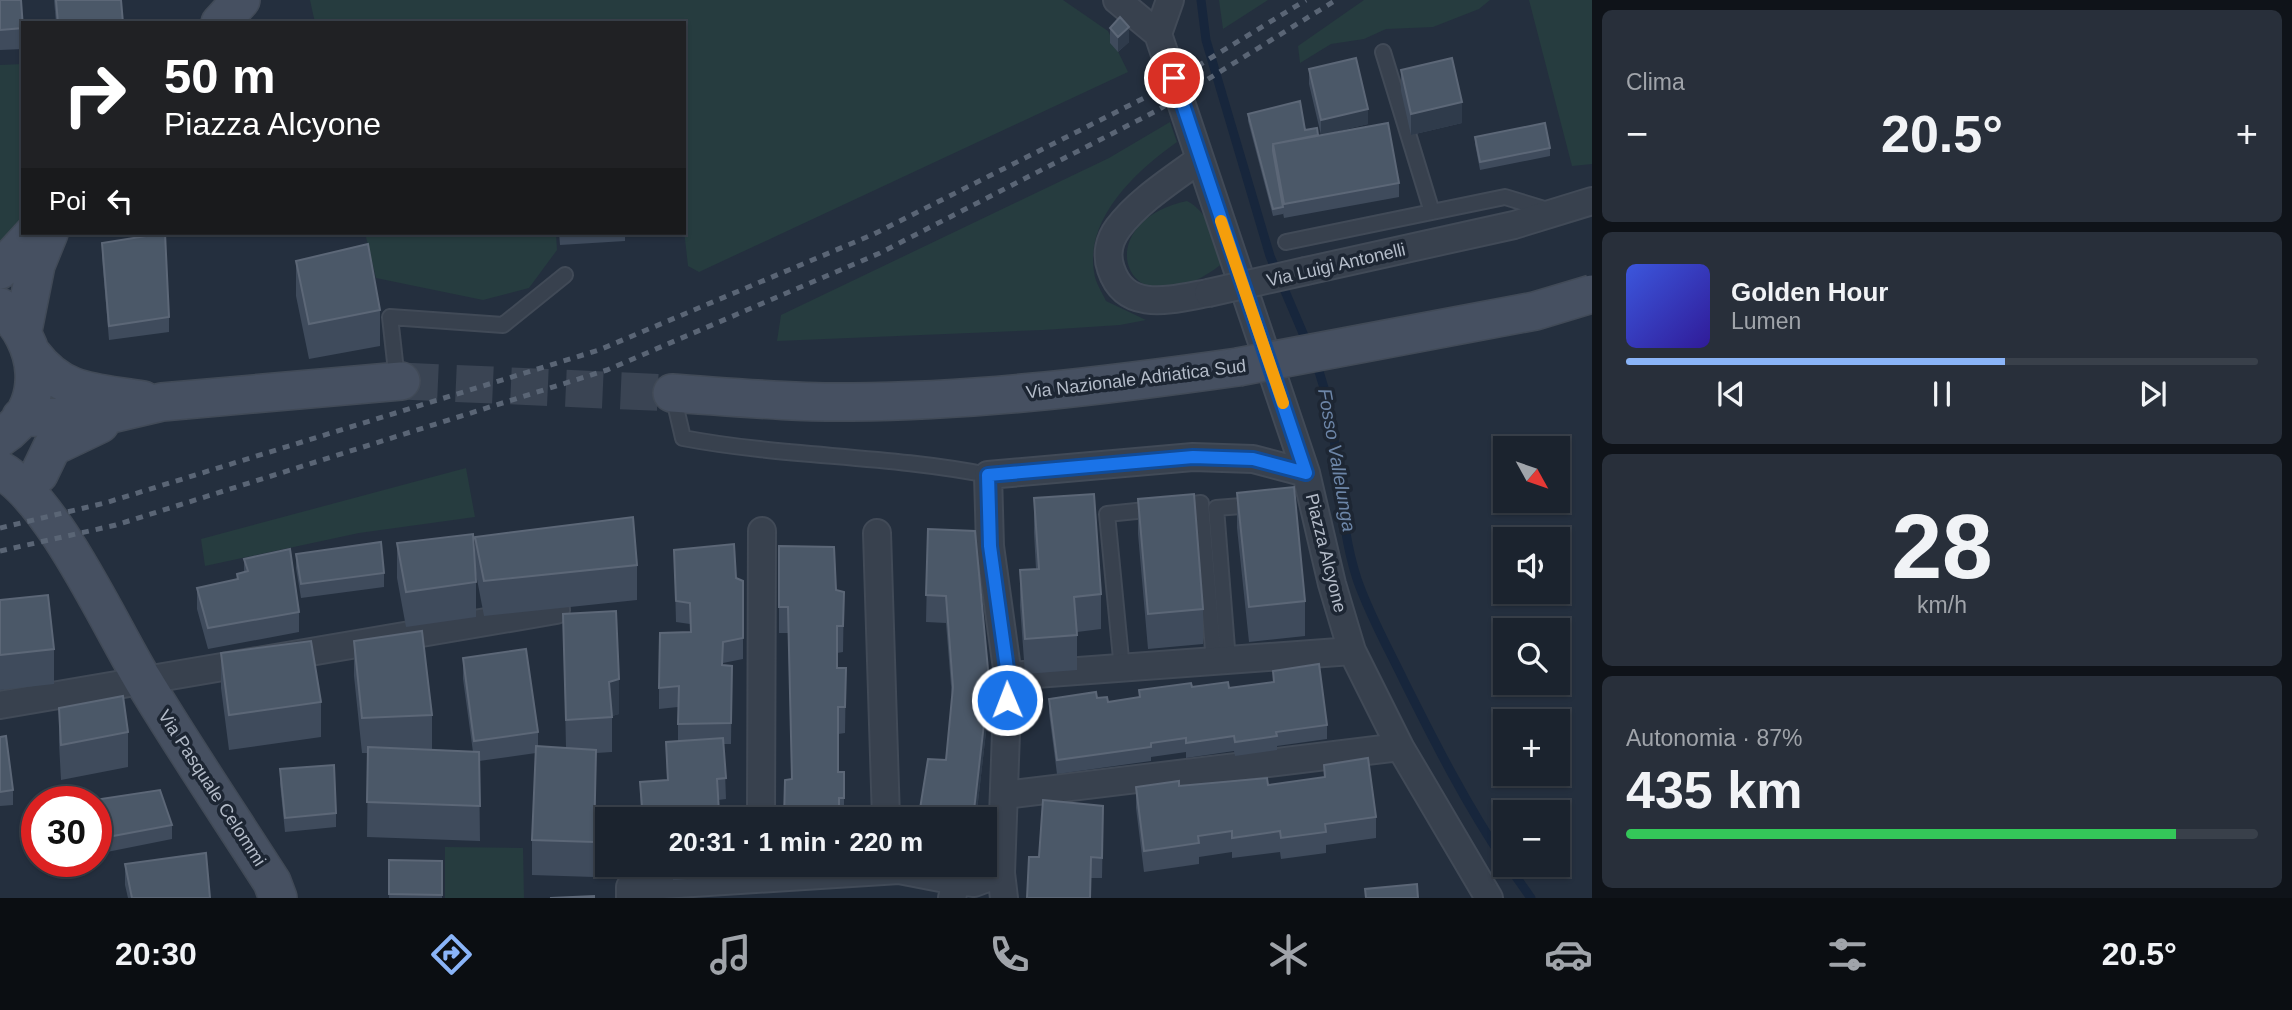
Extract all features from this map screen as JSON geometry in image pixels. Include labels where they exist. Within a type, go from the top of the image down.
[{"type":"main road","points":[[222,21],[241,0]]},
{"type":"main road","points":[[0,270],[32,235]]},
{"type":"main road","points":[[13,426],[32,394],[19,331],[36,265],[48,235]]},
{"type":"main road","name":"Via Nazionale Adriatica Sud","points":[[672,393],[850,402],[1073,390],[1238,367],[1535,311],[1592,294]]},
{"type":"main road","points":[[19,331],[47,374],[74,388],[145,406]]},
{"type":"main road","points":[[13,426],[94,418],[145,406],[399,381]]},
{"type":"main road","points":[[39,474],[52,447],[145,406]]},
{"type":"main road","name":"Via Pasquale Celommi","points":[[13,426],[39,474],[56,530]]},
{"type":"main road","name":"Via Pasquale Celommi","points":[[0,470],[29,494],[56,530],[143,680],[272,883],[278,898]]},
{"type":"street","points":[[1117,0],[1158,34],[1306,473]]},
{"type":"street","points":[[1158,34],[1170,0]]},
{"type":"street","name":"Via Luigi Antonelli","points":[[1200,159],[1124,220],[1111,242],[1108,261],[1118,284],[1139,299],[1161,301],[1208,293],[1514,225],[1592,201]]},
{"type":"street","name":"Piazza Alcyone","points":[[988,475],[1193,457],[1253,459],[1306,473],[1332,584],[1352,651],[1400,747],[1481,896]]},
{"type":"street","points":[[919,877],[954,890],[974,883],[1003,886],[1008,676],[990,546],[988,475]]},
{"type":"street","points":[[761,807],[762,531]]},
{"type":"street","points":[[877,533],[886,807]]},
{"type":"street","points":[[0,705],[556,610]]},
{"type":"street","points":[[1008,676],[1352,651]]},
{"type":"street","points":[[1005,795],[1400,747]]},
{"type":"street","points":[[630,898],[630,887],[717,877]]},
{"type":"lane","points":[[1383,52],[1432,212]]},
{"type":"lane","name":"Via Luigi Antonelli","points":[[1286,242],[1506,197],[1556,212]]},
{"type":"lane","points":[[399,381],[390,317],[503,325],[565,275]]},
{"type":"lane","points":[[672,393],[682,438],[722,446],[942,466],[988,475]]},
{"type":"lane","points":[[1122,669],[1107,514],[1201,503],[1221,662]]},
{"type":"lane","points":[[1221,662],[1216,509],[1265,504]]},
{"type":"green space","points":[[310,0],[1063,0],[1108,31],[1128,72],[699,272],[688,266],[685,235],[686,21],[315,21]]},
{"type":"green space","points":[[1219,0],[1268,0],[1223,29]]},
{"type":"green space","points":[[1364,0],[1490,0],[1479,9],[1433,27],[1386,29],[1364,39],[1331,44],[1300,63],[1298,46]]},
{"type":"green space","points":[[1529,0],[1592,0],[1592,164],[1572,166]]},
{"type":"green space","points":[[21,64],[21,225],[0,252],[0,65]]},
{"type":"green space","points":[[1170,122],[1177,142],[1145,167],[1116,199],[1104,217],[1093,256],[1095,277],[1106,301],[1146,320],[1120,325],[1043,330],[777,341],[781,315],[1109,158]]},
{"type":"green space","points":[[1187,201],[1206,219],[1223,263],[1189,283],[1162,289],[1141,283],[1130,269],[1127,250],[1135,230],[1155,213]]},
{"type":"green space","points":[[365,235],[556,235],[557,250],[529,288],[483,300],[376,278]]},
{"type":"green space","points":[[466,468],[475,517],[359,533],[205,566],[201,539]]},
{"type":"green space","points":[[445,847],[523,848],[524,898],[445,898]]},
{"type":"building","points":[[0,0],[21,0],[21,28],[0,30]]},
{"type":"building","points":[[56,0],[121,0],[123,21],[58,21]]},
{"type":"building","points":[[1120,17],[1129,27],[1118,37],[1110,28]]},
{"type":"building","points":[[1356,58],[1368,109],[1321,120],[1309,69]]},
{"type":"building","points":[[1452,58],[1462,102],[1411,114],[1401,70]]},
{"type":"building","points":[[1300,101],[1305,130],[1317,128],[1318,135],[1273,144],[1283,207],[1273,209],[1248,114]]},
{"type":"building","points":[[1388,123],[1399,183],[1284,204],[1273,144]]},
{"type":"building","points":[[1545,123],[1550,148],[1480,162],[1475,137]]},
{"type":"building","points":[[165,235],[169,317],[109,326],[102,243]]},
{"type":"building","points":[[368,244],[380,310],[309,324],[296,261]]},
{"type":"building","points":[[1294,487],[1305,601],[1249,607],[1237,493]]},
{"type":"building","points":[[1094,494],[1101,594],[1074,597],[1077,635],[1025,639],[1020,570],[1039,569],[1034,498]]},
{"type":"building","points":[[1194,494],[1203,609],[1148,614],[1138,499]]},
{"type":"building","points":[[633,517],[637,565],[484,581],[475,537]]},
{"type":"building","points":[[928,529],[975,531],[989,680],[974,807],[920,807],[928,759],[946,760],[953,687],[946,596],[926,595]]},
{"type":"building","points":[[473,534],[476,582],[406,592],[397,543]]},
{"type":"building","points":[[381,542],[384,573],[301,584],[296,554]]},
{"type":"building","points":[[734,544],[736,578],[743,581],[743,638],[723,642],[722,665],[732,666],[731,723],[678,724],[679,686],[659,688],[660,633],[691,632],[690,603],[676,601],[674,550]]},
{"type":"building","points":[[779,546],[834,547],[836,590],[844,592],[843,626],[837,626],[837,668],[846,668],[845,707],[838,707],[838,772],[844,772],[844,798],[839,798],[839,807],[784,807],[785,780],[792,779],[788,607],[779,607]]},
{"type":"building","points":[[290,549],[299,612],[208,628],[197,588],[238,579],[237,574],[248,571],[244,559]]},
{"type":"building","points":[[48,595],[54,649],[0,655],[0,600]]},
{"type":"building","points":[[616,611],[619,679],[609,682],[612,717],[566,720],[563,614]]},
{"type":"building","points":[[422,631],[432,715],[362,718],[354,641]]},
{"type":"building","points":[[311,641],[321,702],[229,715],[221,653]]},
{"type":"building","points":[[526,649],[538,732],[474,741],[463,658]]},
{"type":"building","points":[[1319,664],[1327,725],[1276,732],[1277,736],[1235,742],[1234,736],[1186,743],[1186,738],[1151,743],[1151,747],[1057,760],[1049,699],[1096,692],[1097,698],[1107,697],[1108,702],[1140,697],[1139,690],[1191,683],[1192,687],[1228,682],[1229,688],[1274,682],[1273,671]]},
{"type":"building","points":[[123,696],[128,732],[61,745],[59,708]]},
{"type":"building","points":[[6,736],[13,790],[0,792],[0,737]]},
{"type":"building","points":[[723,738],[726,778],[717,779],[719,807],[642,807],[640,782],[668,780],[666,742]]},
{"type":"building","points":[[536,746],[596,750],[594,842],[532,840]]},
{"type":"building","points":[[368,747],[479,752],[480,806],[367,802]]},
{"type":"building","points":[[1368,758],[1376,817],[1325,824],[1326,832],[1281,838],[1280,831],[1232,838],[1232,831],[1198,836],[1199,843],[1144,851],[1136,787],[1179,781],[1179,786],[1267,778],[1268,785],[1325,777],[1324,765]]},
{"type":"building","points":[[334,765],[336,813],[285,818],[280,769]]},
{"type":"building","points":[[160,790],[172,825],[112,836],[112,797]]},
{"type":"building","points":[[1043,800],[1103,806],[1102,858],[1091,857],[1090,898],[1027,898],[1029,857],[1039,857]]},
{"type":"building","points":[[206,853],[210,898],[132,898],[125,864]]},
{"type":"building","points":[[389,860],[442,861],[442,895],[389,894]]},
{"type":"building","points":[[1417,884],[1418,898],[1366,898],[1365,889]]},
{"type":"building","points":[[594,896],[594,898],[550,898]]},
{"type":"waterway","name":"Fosso Vallelunga","points":[[1201,0],[1206,40],[1270,256],[1308,345]]},
{"type":"waterway","name":"Fosso Vallelunga","points":[[1315,361],[1330,414],[1345,525],[1357,579],[1379,631],[1439,750],[1493,843]]},
{"type":"waterway","name":"Fosso Vallelunga","points":[[1516,877],[1531,898]]},
{"type":"tunnel","points":[[401,381],[672,393]]},
{"type":"railway","points":[[0,528],[105,503],[599,350],[874,234],[1150,95],[1306,0]]},
{"type":"railway","points":[[0,551],[116,525],[607,370],[880,253],[1158,110],[1336,0]]},
{"type":"slow traffic","points":[[1221,221],[1283,403]]},
{"type":"route","points":[[1007,700],[1008,676],[990,546],[988,475],[1193,457],[1253,459],[1306,473],[1174,78]]}]
